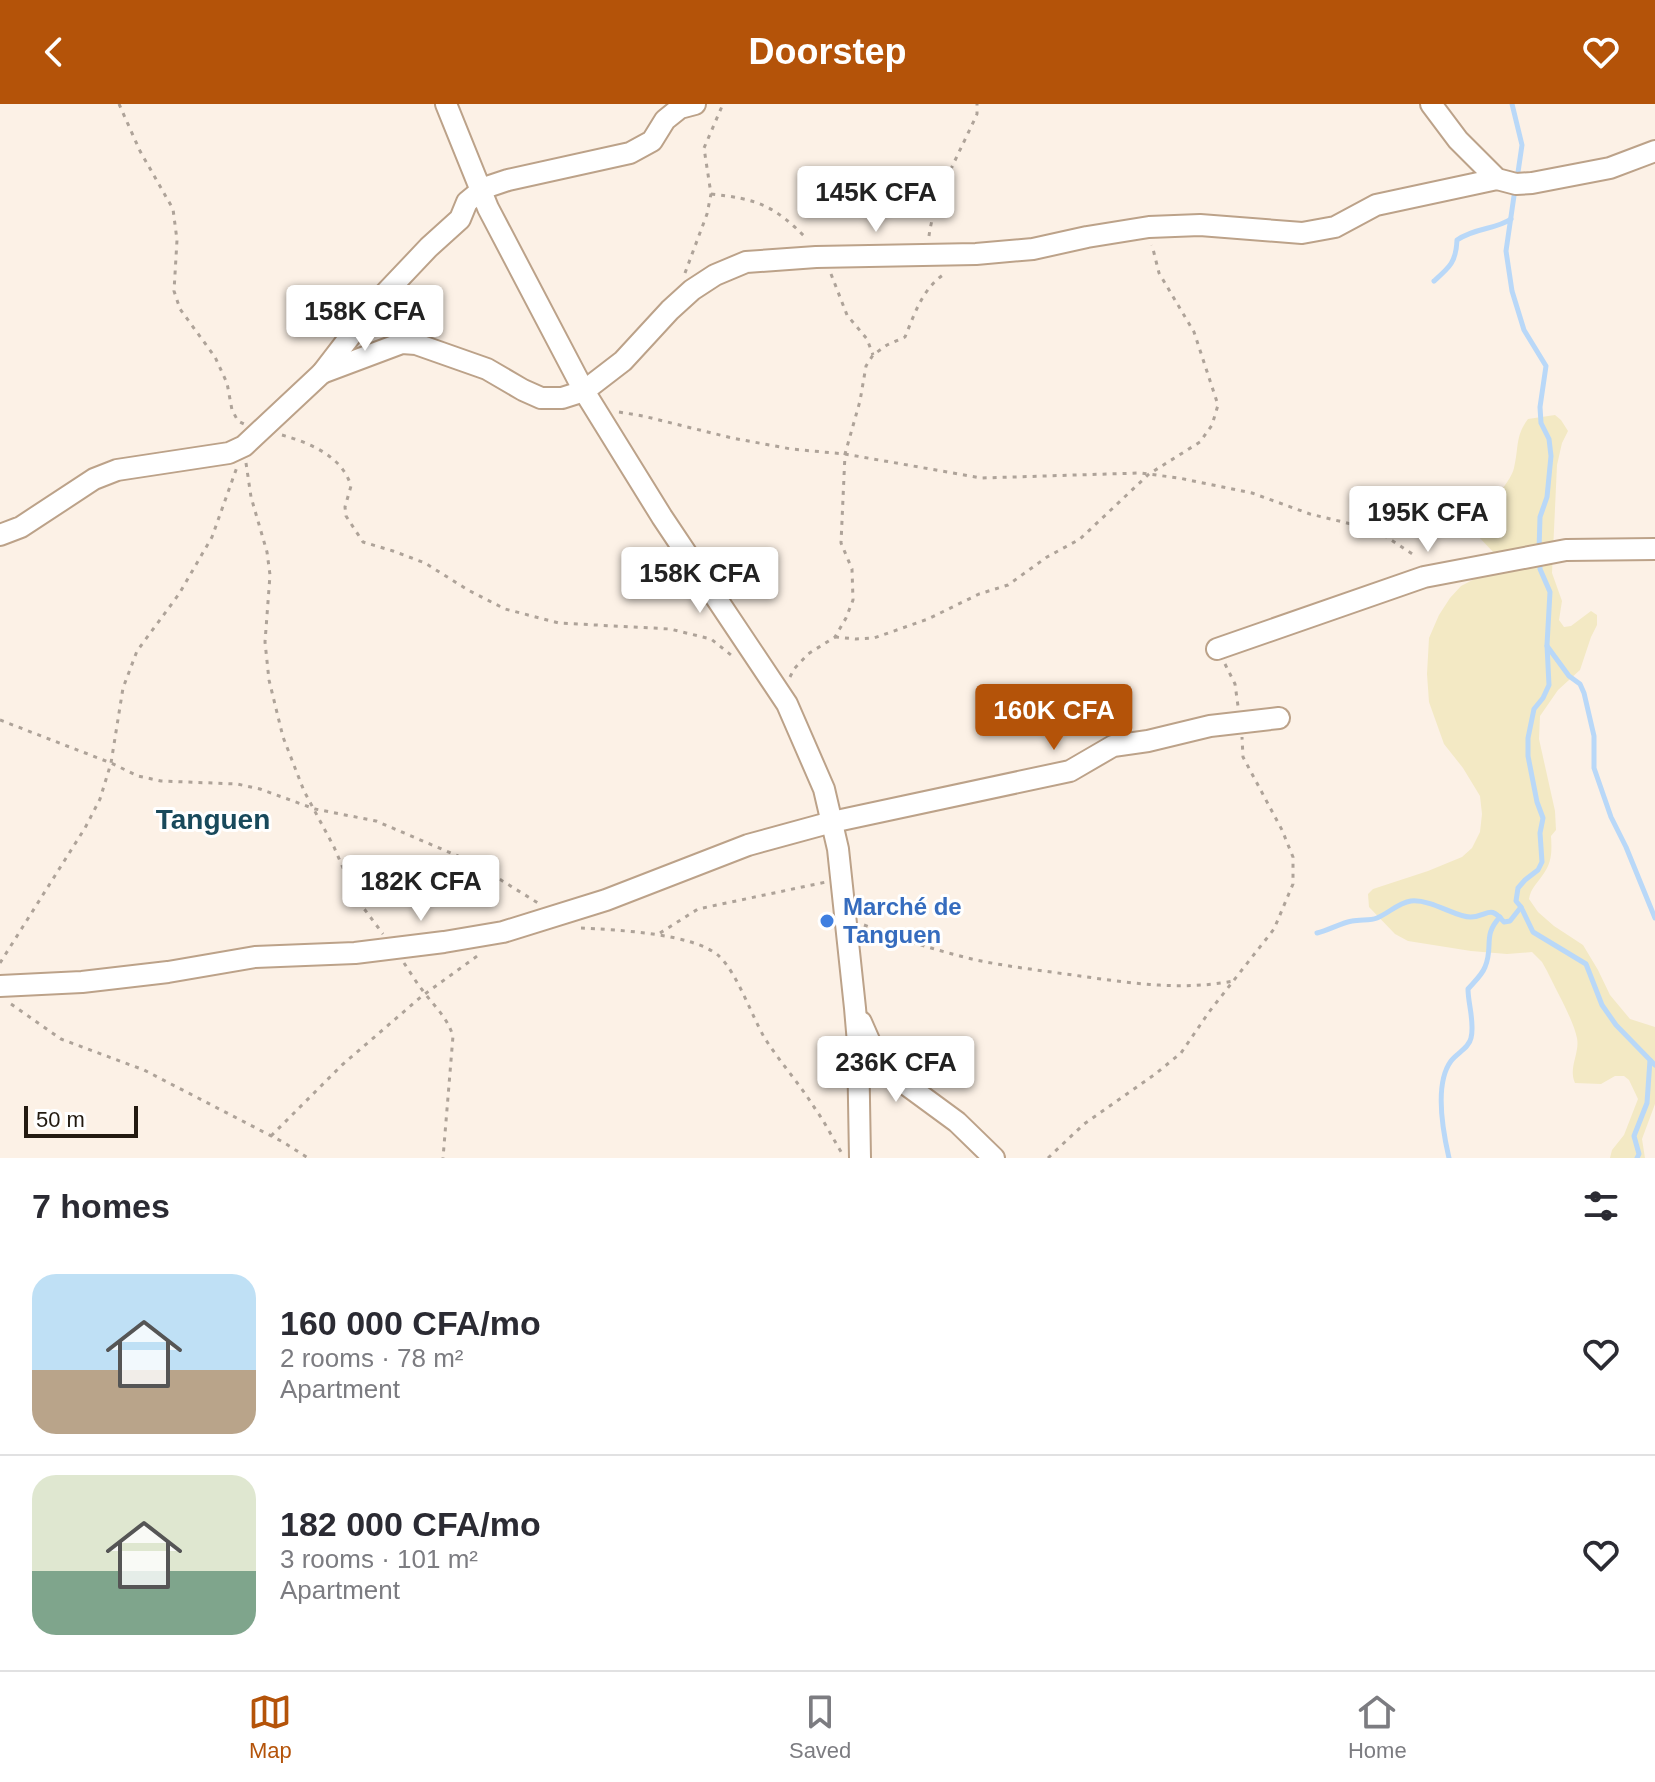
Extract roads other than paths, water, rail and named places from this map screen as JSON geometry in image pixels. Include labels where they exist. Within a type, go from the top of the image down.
[{"type":"street","points":[[446,104],[488,208],[589,400],[662,517],[787,704],[824,789],[838,849],[855,1008],[860,1158]]},
{"type":"street","points":[[0,535],[21,527],[94,479],[117,470],[229,453],[244,446],[322,373],[375,304],[460,219],[467,202],[481,191],[508,180],[630,153],[652,141],[665,120],[680,108],[695,104]]},
{"type":"street","points":[[1431,104],[1458,140],[1497,179]]},
{"type":"street","points":[[589,400],[692,290],[715,275],[746,262],[816,257],[976,254],[1033,249],[1149,227],[1200,225],[1302,233],[1335,227],[1376,205],[1497,179],[1516,184],[1532,183],[1610,168],[1655,151]]},
{"type":"street","points":[[322,373],[402,343],[416,344],[487,369],[541,398],[589,400]]},
{"type":"street","points":[[1217,649],[1424,577],[1566,550],[1655,549]]},
{"type":"street","points":[[3,993],[168,972],[255,957],[355,953],[503,932],[606,900],[748,845],[832,822],[1070,771],[1113,746],[1210,726],[1279,718]]},
{"type":"street","points":[[855,1008],[872,1047],[893,1075],[957,1122],[994,1158]]},
{"type":"waterway","points":[[1512,104],[1522,145],[1517,179]]},
{"type":"waterway","points":[[1515,189],[1506,251],[1512,291],[1524,330],[1546,366],[1540,407],[1541,423],[1549,439],[1551,456],[1547,497],[1540,517],[1539,550]]},
{"type":"waterway","points":[[1434,281],[1451,264],[1457,240],[1511,219]]},
{"type":"waterway","points":[[1540,560],[1540,569],[1550,592],[1547,645],[1549,685],[1534,709],[1528,756],[1543,818],[1540,833],[1542,862],[1538,870],[1518,888],[1516,901],[1533,932],[1586,964],[1602,1005],[1616,1025],[1655,1065]]},
{"type":"waterway","points":[[1547,646],[1569,676],[1580,684],[1584,693],[1594,736],[1594,768],[1611,817],[1655,918]]},
{"type":"waterway","points":[[1317,933],[1355,920],[1377,918],[1411,901],[1427,903],[1465,917],[1492,912],[1504,922],[1510,921],[1521,907]]},
{"type":"waterway","points":[[1449,1158],[1441,1108],[1443,1082],[1451,1061],[1470,1042],[1472,1026],[1468,989],[1485,967],[1491,930],[1500,917]]},
{"type":"waterway","points":[[1637,1158],[1639,1154],[1634,1136],[1647,1103],[1650,1060]]},
{"type":"place","name":"Marché de Tanguen","points":[[827,921]]},
{"type":"district","name":"Tanguen","points":[[213,819]]}]
